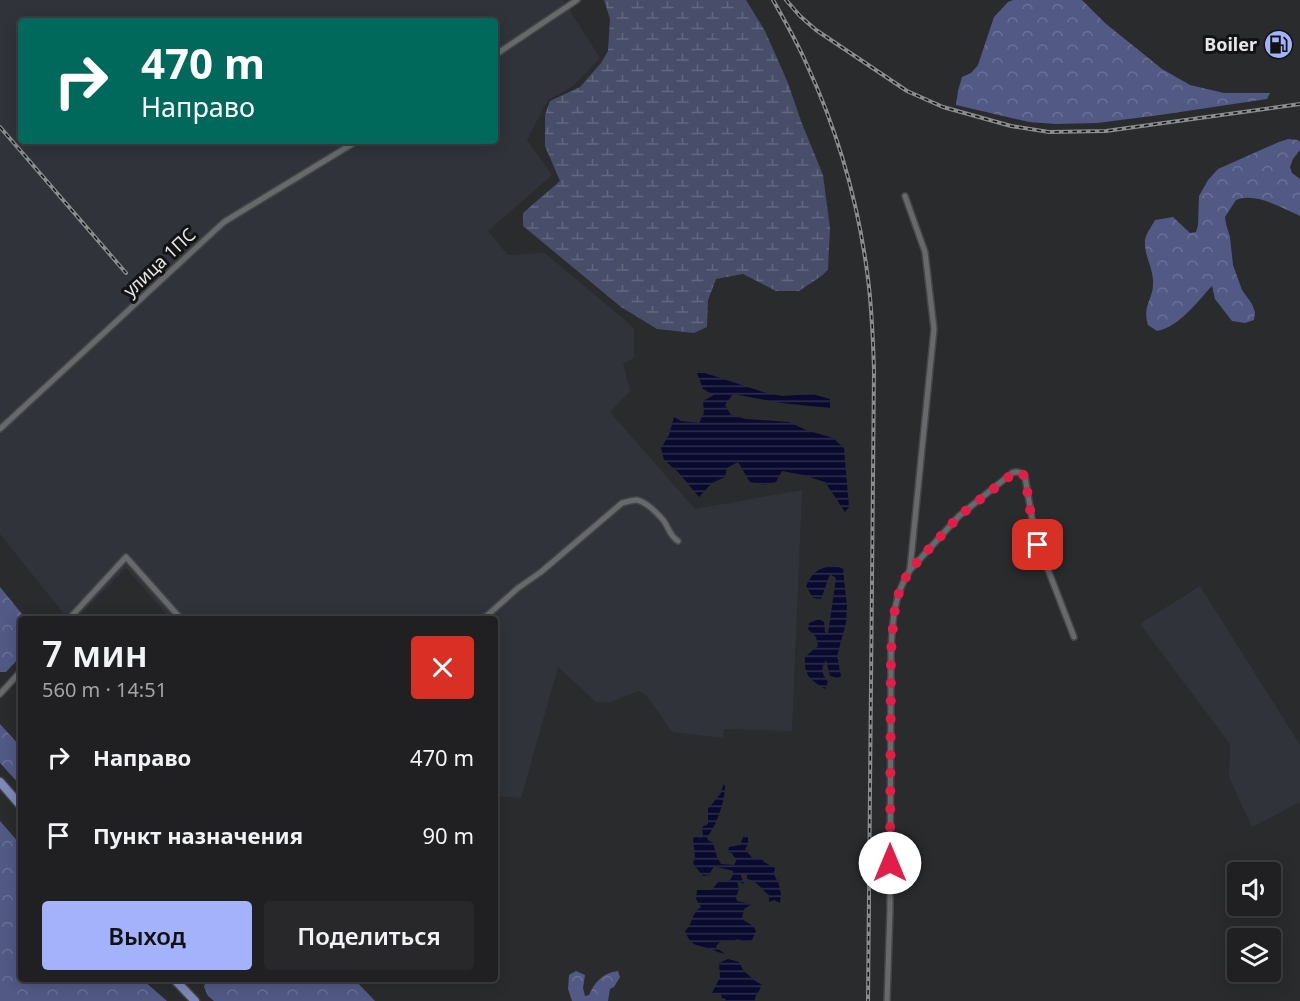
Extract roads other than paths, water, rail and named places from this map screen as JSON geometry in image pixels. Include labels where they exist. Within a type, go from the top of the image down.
[{"type":"main road","points":[[0,782],[18,803]]},
{"type":"main road","points":[[177,982],[195,1001]]},
{"type":"street","points":[[498,53],[577,0]]},
{"type":"street","name":"улица 1ПС","points":[[0,429],[224,222],[352,144]]},
{"type":"street","points":[[905,196],[925,252],[934,329],[910,570]]},
{"type":"street","points":[[887,1001],[892,631],[900,588],[910,570],[959,516],[1012,473],[1022,473],[1025,477],[1035,536],[1074,637]]},
{"type":"street","points":[[486,616],[622,503],[638,500],[645,504],[664,522],[672,537],[678,542]]},
{"type":"street","points":[[72,616],[126,557],[179,616]]},
{"type":"street","points":[[0,694],[18,674]]},
{"type":"railway","points":[[773,0],[803,56],[838,143],[859,224],[870,302],[874,370],[868,1001]]},
{"type":"railway","points":[[786,0],[816,30],[907,91],[943,107],[1011,126],[1049,132],[1106,131],[1300,104]]},
{"type":"railway","points":[[0,127],[126,273]]},
{"type":"place","name":"Boiler","points":[[1278,44]]}]
